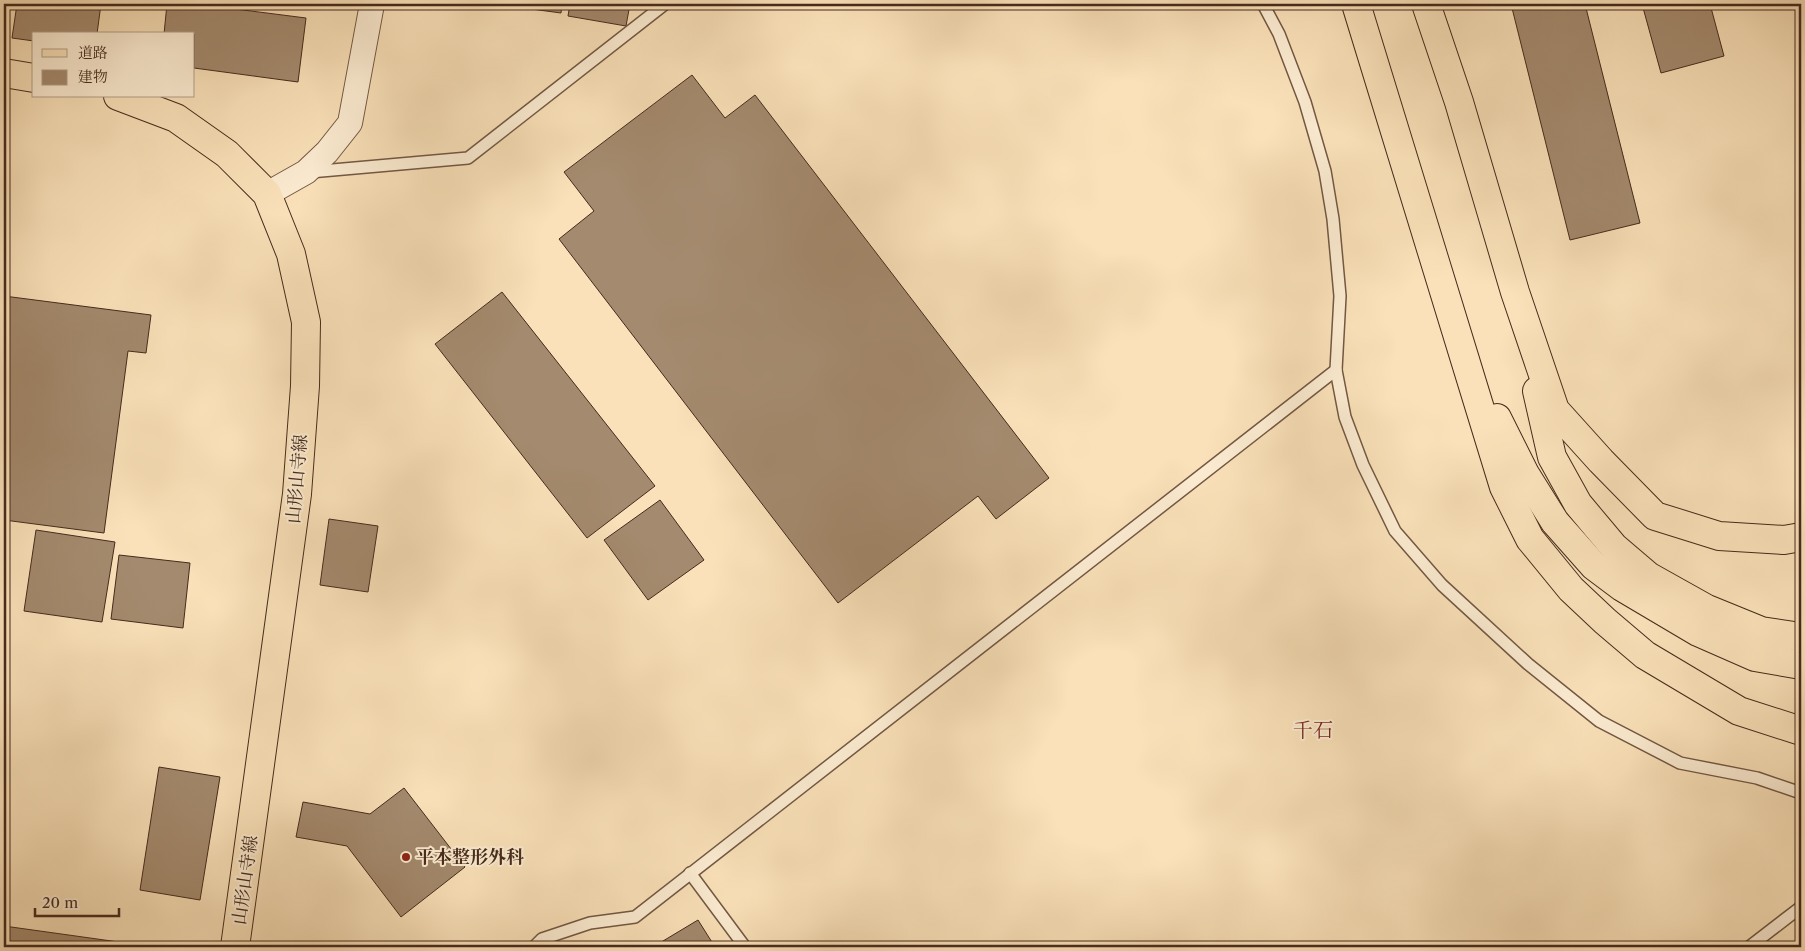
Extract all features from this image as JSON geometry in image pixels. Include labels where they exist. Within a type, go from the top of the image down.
[{"type":"main road","points":[[1356,4],[1504,487],[1530,539],[1571,589],[1604,621],[1645,655],[1739,711],[1801,731]]},
{"type":"main road","points":[[1426,4],[1459,102],[1515,292],[1555,410],[1601,461],[1655,516],[1719,536],[1784,540],[1801,537]]},
{"type":"main road","points":[[4,74],[32,78]]},
{"type":"main road","name":"山形山寺線","points":[[123,98],[176,118],[227,154],[268,194],[292,254],[306,322],[305,386],[298,494],[235,947]]},
{"type":"main road","points":[[1515,292],[1552,457],[1578,504],[1614,547],[1656,581],[1706,609],[1761,631],[1801,637]]},
{"type":"main road","points":[[1460,342],[1525,474],[1554,522],[1594,566],[1622,587],[1698,632],[1755,657],[1801,665]]},
{"type":"street","points":[[268,194],[306,172],[327,152],[350,123],[372,4]]},
{"type":"lane","points":[[306,172],[468,158],[665,4]]},
{"type":"lane","points":[[1263,4],[1279,34],[1298,85],[1325,171],[1333,219],[1340,296],[1336,370],[1345,417],[1363,465],[1395,531],[1442,585],[1507,644],[1599,721],[1680,763],[1757,778],[1801,793]]},
{"type":"lane","points":[[534,947],[542,939],[590,923],[635,917],[1336,370]]},
{"type":"lane","points":[[690,873],[745,947]]},
{"type":"lane","points":[[1749,947],[1801,907]]},
{"type":"building","points":[[17,4],[101,4],[97,32],[32,32],[32,41],[12,38]]},
{"type":"building","points":[[167,4],[196,4],[306,18],[298,82],[195,68],[195,32],[164,32]]},
{"type":"building","points":[[494,4],[562,4],[561,13]]},
{"type":"building","points":[[570,4],[630,4],[626,26],[568,16]]},
{"type":"building","points":[[1511,4],[1585,4],[1640,223],[1570,240]]},
{"type":"building","points":[[1642,4],[1710,4],[1724,56],[1661,73]]},
{"type":"building","points":[[692,75],[725,118],[755,95],[1049,478],[996,519],[978,496],[838,603],[559,239],[594,211],[564,172]]},
{"type":"building","points":[[502,292],[655,486],[587,538],[435,344]]},
{"type":"building","points":[[4,296],[151,315],[146,353],[128,351],[104,533],[4,520]]},
{"type":"building","points":[[660,500],[704,560],[648,600],[604,540]]},
{"type":"building","points":[[329,519],[378,526],[368,592],[320,585]]},
{"type":"building","points":[[36,530],[115,542],[102,622],[24,611]]},
{"type":"building","points":[[119,555],[190,563],[183,628],[111,619]]},
{"type":"building","points":[[159,767],[220,777],[200,900],[140,890]]},
{"type":"building","name":"平本整形外科","points":[[404,788],[465,867],[401,917],[347,846],[296,837],[303,802],[370,814]]},
{"type":"building","points":[[698,920],[715,947],[653,947]]},
{"type":"building","points":[[4,926],[133,944],[133,947],[4,947]]},
{"type":"place","name":"平本整形外科","points":[[406,857]]},
{"type":"district","name":"千石","points":[[1313,730]]}]
